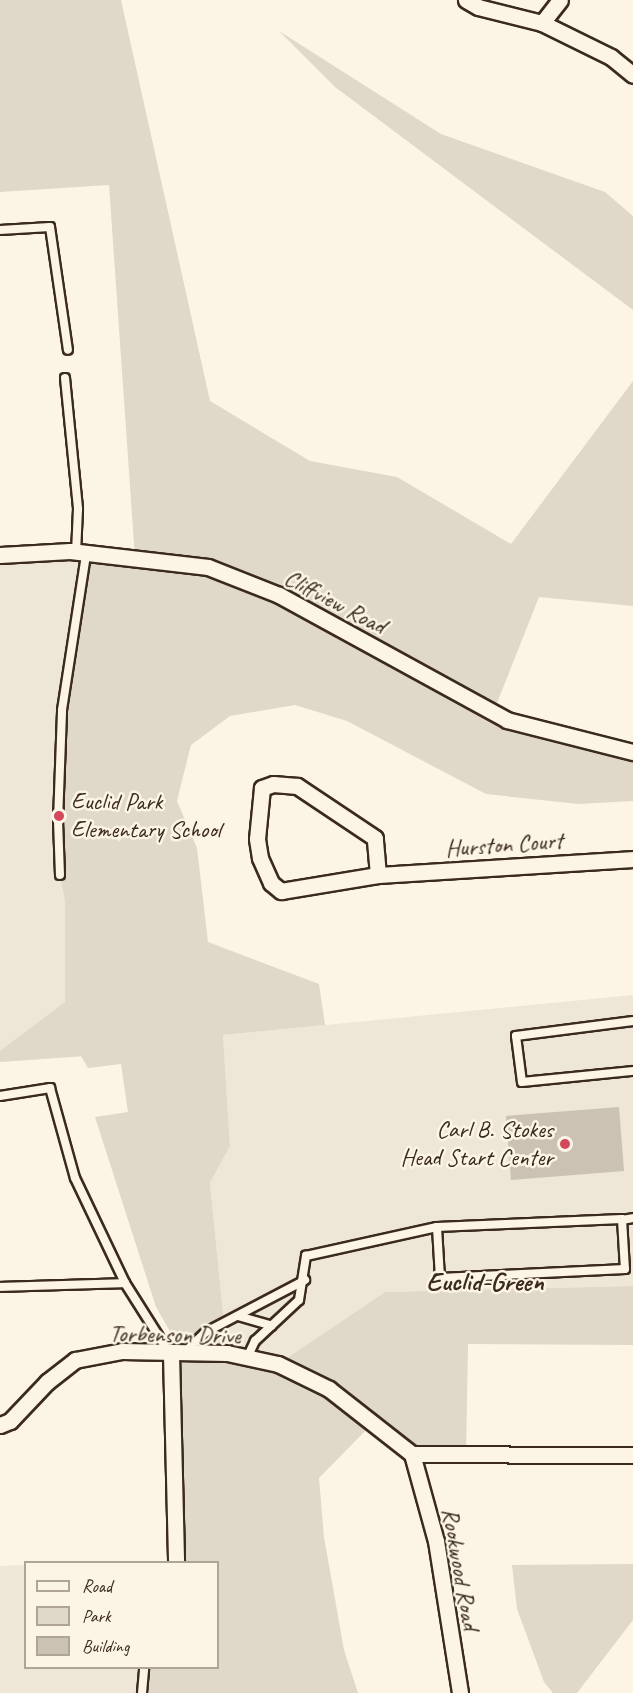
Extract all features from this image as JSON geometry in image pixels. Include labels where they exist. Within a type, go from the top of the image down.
[{"type":"street","points":[[466,0],[478,7],[543,23],[611,57],[633,75]]},
{"type":"street","points":[[543,23],[560,0]]},
{"type":"street","name":"Cliffview Road","points":[[0,555],[81,554],[208,567],[279,595],[507,720],[633,752]]},
{"type":"street","name":"Hurston Court","points":[[378,875],[375,838],[297,786],[273,784],[262,788],[259,848],[272,883],[281,891],[378,875],[633,859]]},
{"type":"street","name":"Torbenson Drive","points":[[0,1425],[10,1421],[47,1382],[75,1360],[122,1351],[177,1354],[227,1353],[278,1364],[329,1389],[412,1454]]},
{"type":"street","points":[[176,1561],[177,1354]]},
{"type":"street","points":[[412,1454],[633,1455]]},
{"type":"street","name":"Rookwood Road","points":[[412,1454],[436,1541],[460,1693]]},
{"type":"lane","points":[[0,230],[50,227],[68,350]]},
{"type":"lane","points":[[60,875],[58,821],[62,710],[81,554],[64,378]]},
{"type":"lane","points":[[633,1021],[516,1036],[522,1082],[633,1071]]},
{"type":"lane","points":[[0,1096],[50,1088],[75,1178],[125,1283],[177,1354],[206,1332],[305,1280]]},
{"type":"lane","points":[[247,1358],[255,1341],[299,1300],[305,1280],[306,1256],[436,1227],[633,1218]]},
{"type":"lane","points":[[436,1227],[440,1278],[625,1269],[622,1220]]},
{"type":"lane","points":[[0,1287],[125,1283]]},
{"type":"lane","points":[[238,1316],[272,1326]]},
{"type":"lane","points":[[142,1693],[144,1669]]},
{"type":"shaded area","name":"Euclid Park Elementary School","points":[[0,555],[86,555],[134,1053],[0,1062]]},
{"type":"shaded area","points":[[633,995],[633,1286],[385,1292],[278,1364],[227,1353],[210,1183],[230,1146],[223,1035]]},
{"type":"shaded area","points":[[24,1565],[24,1669],[144,1669],[142,1693],[0,1693],[0,1566]]},
{"type":"green space","points":[[0,0],[121,0],[210,401],[310,461],[397,477],[511,544],[633,381],[633,606],[539,597],[493,713],[633,752],[633,801],[578,804],[486,794],[347,721],[295,705],[230,716],[191,745],[177,801],[197,848],[208,942],[319,984],[325,1025],[223,1035],[230,1146],[210,1183],[227,1353],[278,1364],[385,1292],[633,1286],[633,1345],[468,1344],[466,1454],[412,1454],[371,1425],[319,1478],[324,1537],[344,1650],[358,1693],[142,1693],[144,1669],[219,1669],[219,1561],[176,1561],[171,1354],[183,1354],[156,1307],[95,1117],[128,1112],[121,1064],[88,1068],[81,1056],[0,1062],[0,1051],[65,1002],[65,900],[60,875],[62,710],[86,555],[135,558],[109,185],[0,192]]},
{"type":"green space","points":[[279,31],[441,134],[605,192],[633,216],[633,310],[335,87]]},
{"type":"green space","points":[[633,1564],[633,1620],[577,1693],[553,1693],[544,1682],[517,1609],[512,1565]]},
{"type":"building","name":"Carl B. Stokes Head Start Center","points":[[619,1107],[624,1171],[511,1180],[506,1116]]},
{"type":"place","name":"Euclid Park Elementary School","points":[[59,816]]},
{"type":"place","name":"Carl B. Stokes Head Start Center","points":[[565,1144]]},
{"type":"district","name":"Euclid-Green","points":[[485,1282]]}]
